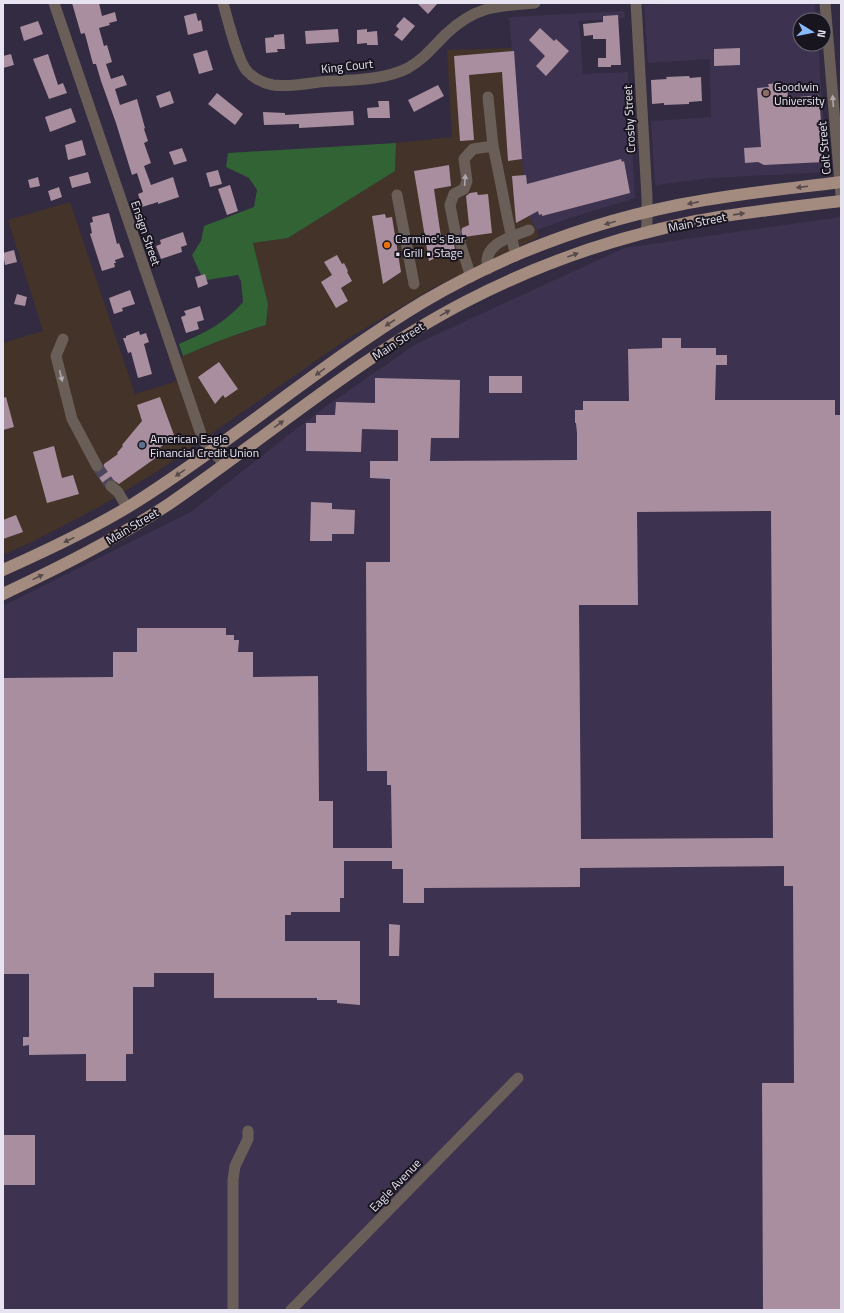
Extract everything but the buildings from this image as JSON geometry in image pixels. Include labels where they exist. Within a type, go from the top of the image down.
[{"type":"main road","name":"Main Street","points":[[3,570],[55,547],[127,507],[212,450],[373,334],[424,302],[488,268],[575,234],[647,212],[721,198],[840,182]]},
{"type":"main road","name":"Main Street","points":[[3,594],[73,560],[108,541],[160,509],[385,349],[446,312],[503,283],[550,264],[646,233],[705,220],[841,201]]},
{"type":"main road","points":[[98,524],[108,541]]},
{"type":"street","name":"Ensign Street","points":[[54,3],[202,437],[204,442],[225,464]]},
{"type":"street","name":"King Court","points":[[223,3],[239,55],[246,71],[257,80],[274,85],[291,85],[388,75],[406,68],[422,59],[446,34],[466,18],[481,10],[504,4],[535,3]]},
{"type":"street","name":"Crosby Street","points":[[636,3],[647,212],[646,233]]},
{"type":"street","name":"Colt Street","points":[[825,3],[841,195]]},
{"type":"street","points":[[488,97],[493,146],[516,256]]},
{"type":"street","points":[[455,231],[450,205],[454,194],[464,189],[466,181],[464,159],[473,149],[493,146]]},
{"type":"street","points":[[397,195],[414,284]]},
{"type":"street","points":[[488,268],[486,262],[487,256],[491,250],[500,242],[529,230]]},
{"type":"street","points":[[461,246],[471,277]]},
{"type":"street","points":[[63,339],[56,356],[72,420],[97,466]]},
{"type":"street","points":[[111,486],[118,492],[127,507]]},
{"type":"street","name":"Eagle Avenue","points":[[291,1310],[518,1078]]},
{"type":"street","points":[[233,1310],[233,1180],[235,1166],[248,1139],[248,1131]]},
{"type":"shaded area","name":"Goodwin University","points":[[681,3],[815,3],[816,12],[792,12],[792,52],[819,52],[827,172],[712,178],[655,185],[651,121],[711,117],[710,59],[648,63],[644,5]]},
{"type":"shaded area","points":[[624,11],[625,18],[579,21],[583,74],[628,72],[635,198],[537,230],[527,213],[509,17]]},
{"type":"shaded area","points":[[512,48],[527,213],[537,230],[539,237],[433,288],[347,339],[161,469],[101,506],[32,542],[3,555],[3,343],[43,331],[8,220],[70,202],[135,394],[177,381],[169,362],[218,341],[266,325],[268,304],[253,243],[288,238],[395,171],[396,143],[452,137],[447,50]]},
{"type":"shaded area","points":[[841,217],[841,1310],[3,1310],[3,606],[191,512],[332,402],[416,344],[624,248]]},
{"type":"green space","points":[[396,143],[395,171],[288,238],[253,243],[268,304],[266,325],[224,339],[183,356],[179,344],[205,332],[221,322],[236,310],[243,302],[241,281],[238,275],[207,280],[205,274],[201,275],[192,255],[201,241],[204,226],[254,207],[257,190],[249,178],[226,167],[228,153]]},
{"type":"tunnel","points":[[455,231],[461,246]]},
{"type":"tunnel","points":[[97,466],[111,486]]},
{"type":"place","name":"Goodwin University","points":[[766,93]]},
{"type":"place","name":"Carmine's Bar • Grill • Stage","points":[[387,245]]},
{"type":"place","name":"American Eagle Financial Credit Union","points":[[142,445]]}]
